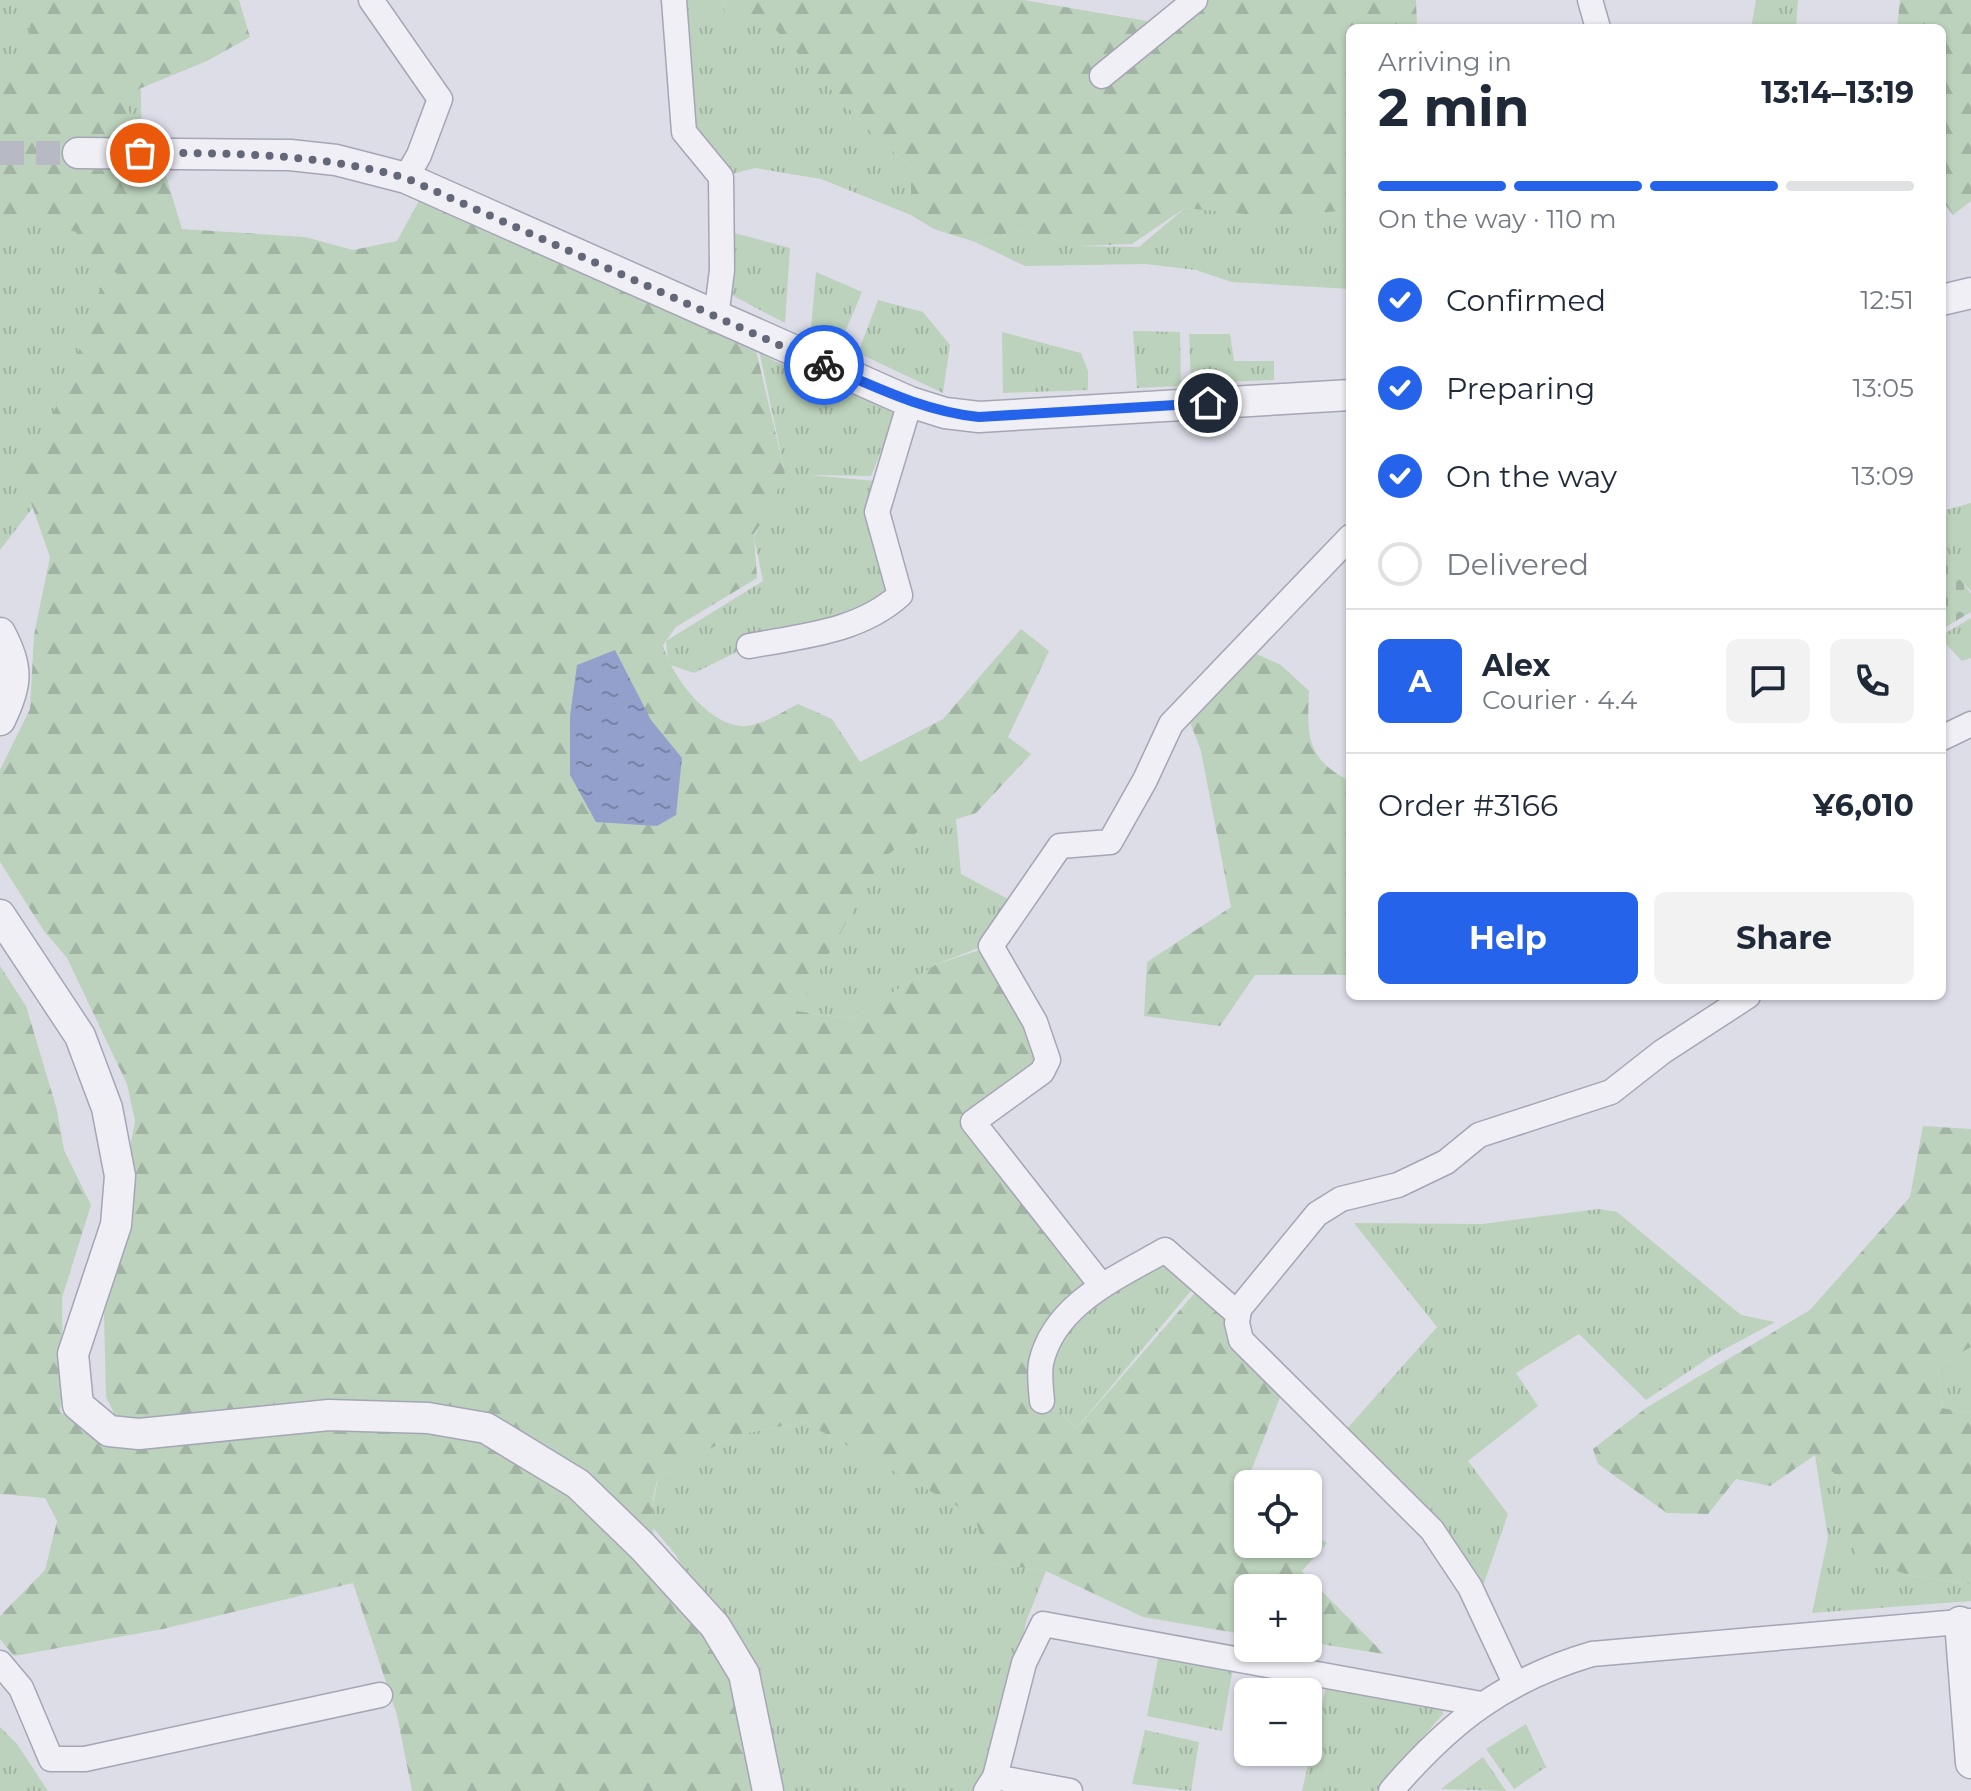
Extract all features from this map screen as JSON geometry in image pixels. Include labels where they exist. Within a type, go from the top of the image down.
[{"type":"street","points":[[371,0],[440,99],[419,155],[406,178]]},
{"type":"street","points":[[674,0],[684,132],[721,177],[722,270],[716,318]]},
{"type":"street","points":[[1102,76],[1195,0]]},
{"type":"street","points":[[1590,0],[1597,24]]},
{"type":"street","points":[[78,153],[290,155],[336,160],[406,178],[716,318],[910,402],[945,413],[979,417],[1346,395]]},
{"type":"street","points":[[1946,299],[1971,293]]},
{"type":"street","points":[[749,646],[837,629],[880,613],[900,595],[877,512],[910,402]]},
{"type":"street","points":[[1102,1286],[973,1122],[1042,1072],[1048,1060],[1035,1022],[991,946],[1060,846],[1110,842],[1145,780],[1171,724],[1346,541]]},
{"type":"street","points":[[0,633],[13,657],[14,691],[0,720]]},
{"type":"street","points":[[1946,736],[1971,724]]},
{"type":"street","points":[[0,915],[80,1036],[107,1108],[120,1176],[116,1225],[73,1354],[78,1405],[109,1431],[139,1434],[329,1415],[428,1418],[486,1428],[578,1484],[643,1547],[715,1626],[744,1674],[768,1791]]},
{"type":"street","points":[[1238,1314],[1317,1214],[1341,1199],[1398,1185],[1446,1162],[1479,1135],[1611,1092],[1662,1052],[1742,1000]]},
{"type":"street","points":[[1042,1401],[1041,1364],[1052,1337],[1073,1308],[1102,1286],[1165,1250],[1238,1314],[1241,1340],[1432,1530],[1470,1587],[1515,1683]]},
{"type":"street","points":[[1391,1791],[1431,1745],[1481,1704],[1549,1667],[1592,1654],[1966,1621],[1971,1763]]},
{"type":"street","points":[[1070,1791],[991,1784],[1024,1663],[1043,1624],[1481,1704]]},
{"type":"street","points":[[0,1663],[21,1688],[51,1759],[85,1759],[380,1695]]},
{"type":"green space","points":[[0,0],[139,0],[146,361],[0,550]]},
{"type":"green space","points":[[43,0],[239,0],[250,37],[207,61],[117,98],[150,136],[117,133],[117,164],[166,176],[182,229],[305,237],[353,250],[397,241],[420,199],[754,342],[785,473],[769,511],[754,534],[757,578],[676,627],[663,645],[685,687],[710,713],[739,726],[753,725],[798,704],[832,719],[860,762],[943,719],[1021,629],[1049,651],[1008,737],[1031,754],[976,813],[919,831],[881,860],[797,1011],[852,1019],[935,965],[991,946],[1051,1058],[974,1123],[1099,1283],[1041,1357],[1053,1403],[1076,1429],[1200,1287],[1232,1313],[1281,1395],[1251,1470],[1234,1470],[1234,1558],[1314,1558],[1302,1571],[1305,1574],[1234,1574],[1234,1633],[1143,1617],[1046,1571],[989,1563],[974,1515],[804,1422],[735,1435],[658,1478],[652,1505],[658,1552],[720,1657],[755,1745],[767,1791],[412,1791],[397,1715],[353,1583],[163,1629],[14,1656],[0,1639],[0,1616],[45,1570],[57,1521],[45,1498],[0,1494],[0,966],[26,1006],[57,1110],[64,1150],[91,1205],[62,1298],[63,1386],[60,1412],[127,1439],[106,1397],[104,1314],[122,1237],[125,1173],[135,1121],[127,1084],[67,958],[44,931],[0,862],[0,770],[30,709],[34,635],[50,557],[22,477],[68,382],[104,278],[118,277],[127,286],[129,282],[74,243],[77,232],[0,216],[0,82],[31,43],[28,9]]},
{"type":"green space","points":[[672,0],[722,0],[726,17],[772,25],[867,128],[911,168],[911,215],[821,179],[755,168],[721,177],[684,132]]},
{"type":"green space","points":[[722,0],[1023,0],[1165,24],[1195,0],[1416,0],[1417,24],[1346,24],[1346,210],[1275,217],[1185,208],[1132,244],[1078,246],[1021,230],[975,242],[934,229],[911,215],[911,168],[867,128],[775,29],[726,17]]},
{"type":"green space","points":[[1756,0],[1798,0],[1796,24],[1752,24]]},
{"type":"green space","points":[[1900,0],[1971,0],[1971,201],[1953,215],[1946,205],[1946,24],[1897,24]]},
{"type":"green space","points":[[1185,208],[1281,216],[1346,210],[1346,289],[1232,282],[1196,270],[1145,264],[1025,266],[975,242],[1021,230],[1078,246],[1139,247]]},
{"type":"green space","points":[[727,231],[790,248],[785,323],[728,293]]},
{"type":"green space","points":[[816,272],[862,292],[836,353],[810,340]]},
{"type":"green space","points":[[878,300],[923,312],[950,345],[943,393],[858,353]]},
{"type":"green space","points":[[1133,331],[1180,332],[1181,386],[1137,388]]},
{"type":"green space","points":[[1002,332],[1081,353],[1088,371],[1088,390],[1003,393]]},
{"type":"green space","points":[[1189,334],[1230,334],[1234,361],[1274,361],[1274,380],[1191,383]]},
{"type":"green space","points":[[759,350],[774,361],[897,412],[871,476],[810,475],[886,482],[900,595],[749,646],[694,673],[668,664],[666,641],[763,581],[754,537],[785,473]]},
{"type":"green space","points":[[1971,503],[1971,591],[1946,567],[1946,510]]},
{"type":"green space","points":[[1946,561],[1971,594],[1971,612],[1946,627]]},
{"type":"green space","points":[[1971,618],[1971,658],[1962,661],[1946,644],[1946,633]]},
{"type":"green space","points":[[1245,649],[1281,665],[1309,691],[1308,721],[1312,745],[1325,764],[1346,779],[1346,975],[1255,975],[1220,1026],[1144,1016],[1147,962],[1231,907],[1201,751],[1186,711]]},
{"type":"green space","points":[[956,819],[961,874],[1019,905],[986,945],[935,965],[852,1019],[797,1011],[878,862],[919,831]]},
{"type":"green space","points":[[1923,1126],[1971,1129],[1971,1347],[1938,1366],[1942,1408],[1971,1413],[1971,1584],[1912,1576],[1857,1559],[1839,1478],[1815,1455],[1770,1486],[1736,1479],[1708,1514],[1667,1513],[1598,1464],[1593,1449],[1646,1408],[1810,1310],[1910,1197]]},
{"type":"green space","points":[[1599,1209],[1617,1212],[1741,1315],[1775,1322],[1710,1357],[1646,1400],[1579,1334],[1516,1373],[1538,1406],[1468,1461],[1508,1514],[1482,1589],[1346,1430],[1437,1327],[1354,1223],[1482,1224]]},
{"type":"green space","points":[[1163,1258],[1194,1287],[1076,1429],[1048,1397],[1044,1361],[1080,1311]]},
{"type":"green space","points":[[1971,1347],[1971,1413],[1942,1408],[1938,1366]]},
{"type":"green space","points":[[804,1422],[975,1515],[989,1563],[1046,1571],[1026,1622],[995,1777],[983,1791],[768,1791],[752,1707],[676,1555],[649,1523],[658,1478],[735,1435]]},
{"type":"green space","points":[[1815,1455],[1839,1478],[1858,1559],[1912,1576],[1971,1584],[1971,1601],[1812,1613],[1828,1538]]},
{"type":"green space","points":[[1322,1591],[1384,1654],[1322,1644]]},
{"type":"green space","points":[[1159,1654],[1233,1668],[1222,1731],[1147,1716]]},
{"type":"green space","points":[[1327,1683],[1442,1706],[1443,1714],[1376,1791],[1302,1791],[1308,1766],[1322,1766],[1322,1705]]},
{"type":"green space","points":[[1526,1724],[1546,1767],[1514,1789],[1486,1749]]},
{"type":"green space","points":[[0,1727],[17,1744],[48,1791],[0,1791]]},
{"type":"green space","points":[[1145,1730],[1199,1742],[1191,1791],[1132,1784]]},
{"type":"green space","points":[[1483,1757],[1506,1791],[1441,1789]]},
{"type":"water","points":[[615,650],[651,720],[682,758],[676,815],[657,826],[596,822],[570,775],[570,716],[577,665]]},
{"type":"tunnel","points":[[0,153],[78,153]]},
{"type":"way so far","points":[[140,153],[290,155],[336,160],[406,178],[824,365]]},
{"type":"route","points":[[824,365],[910,402],[945,413],[979,417],[1208,403]]}]
